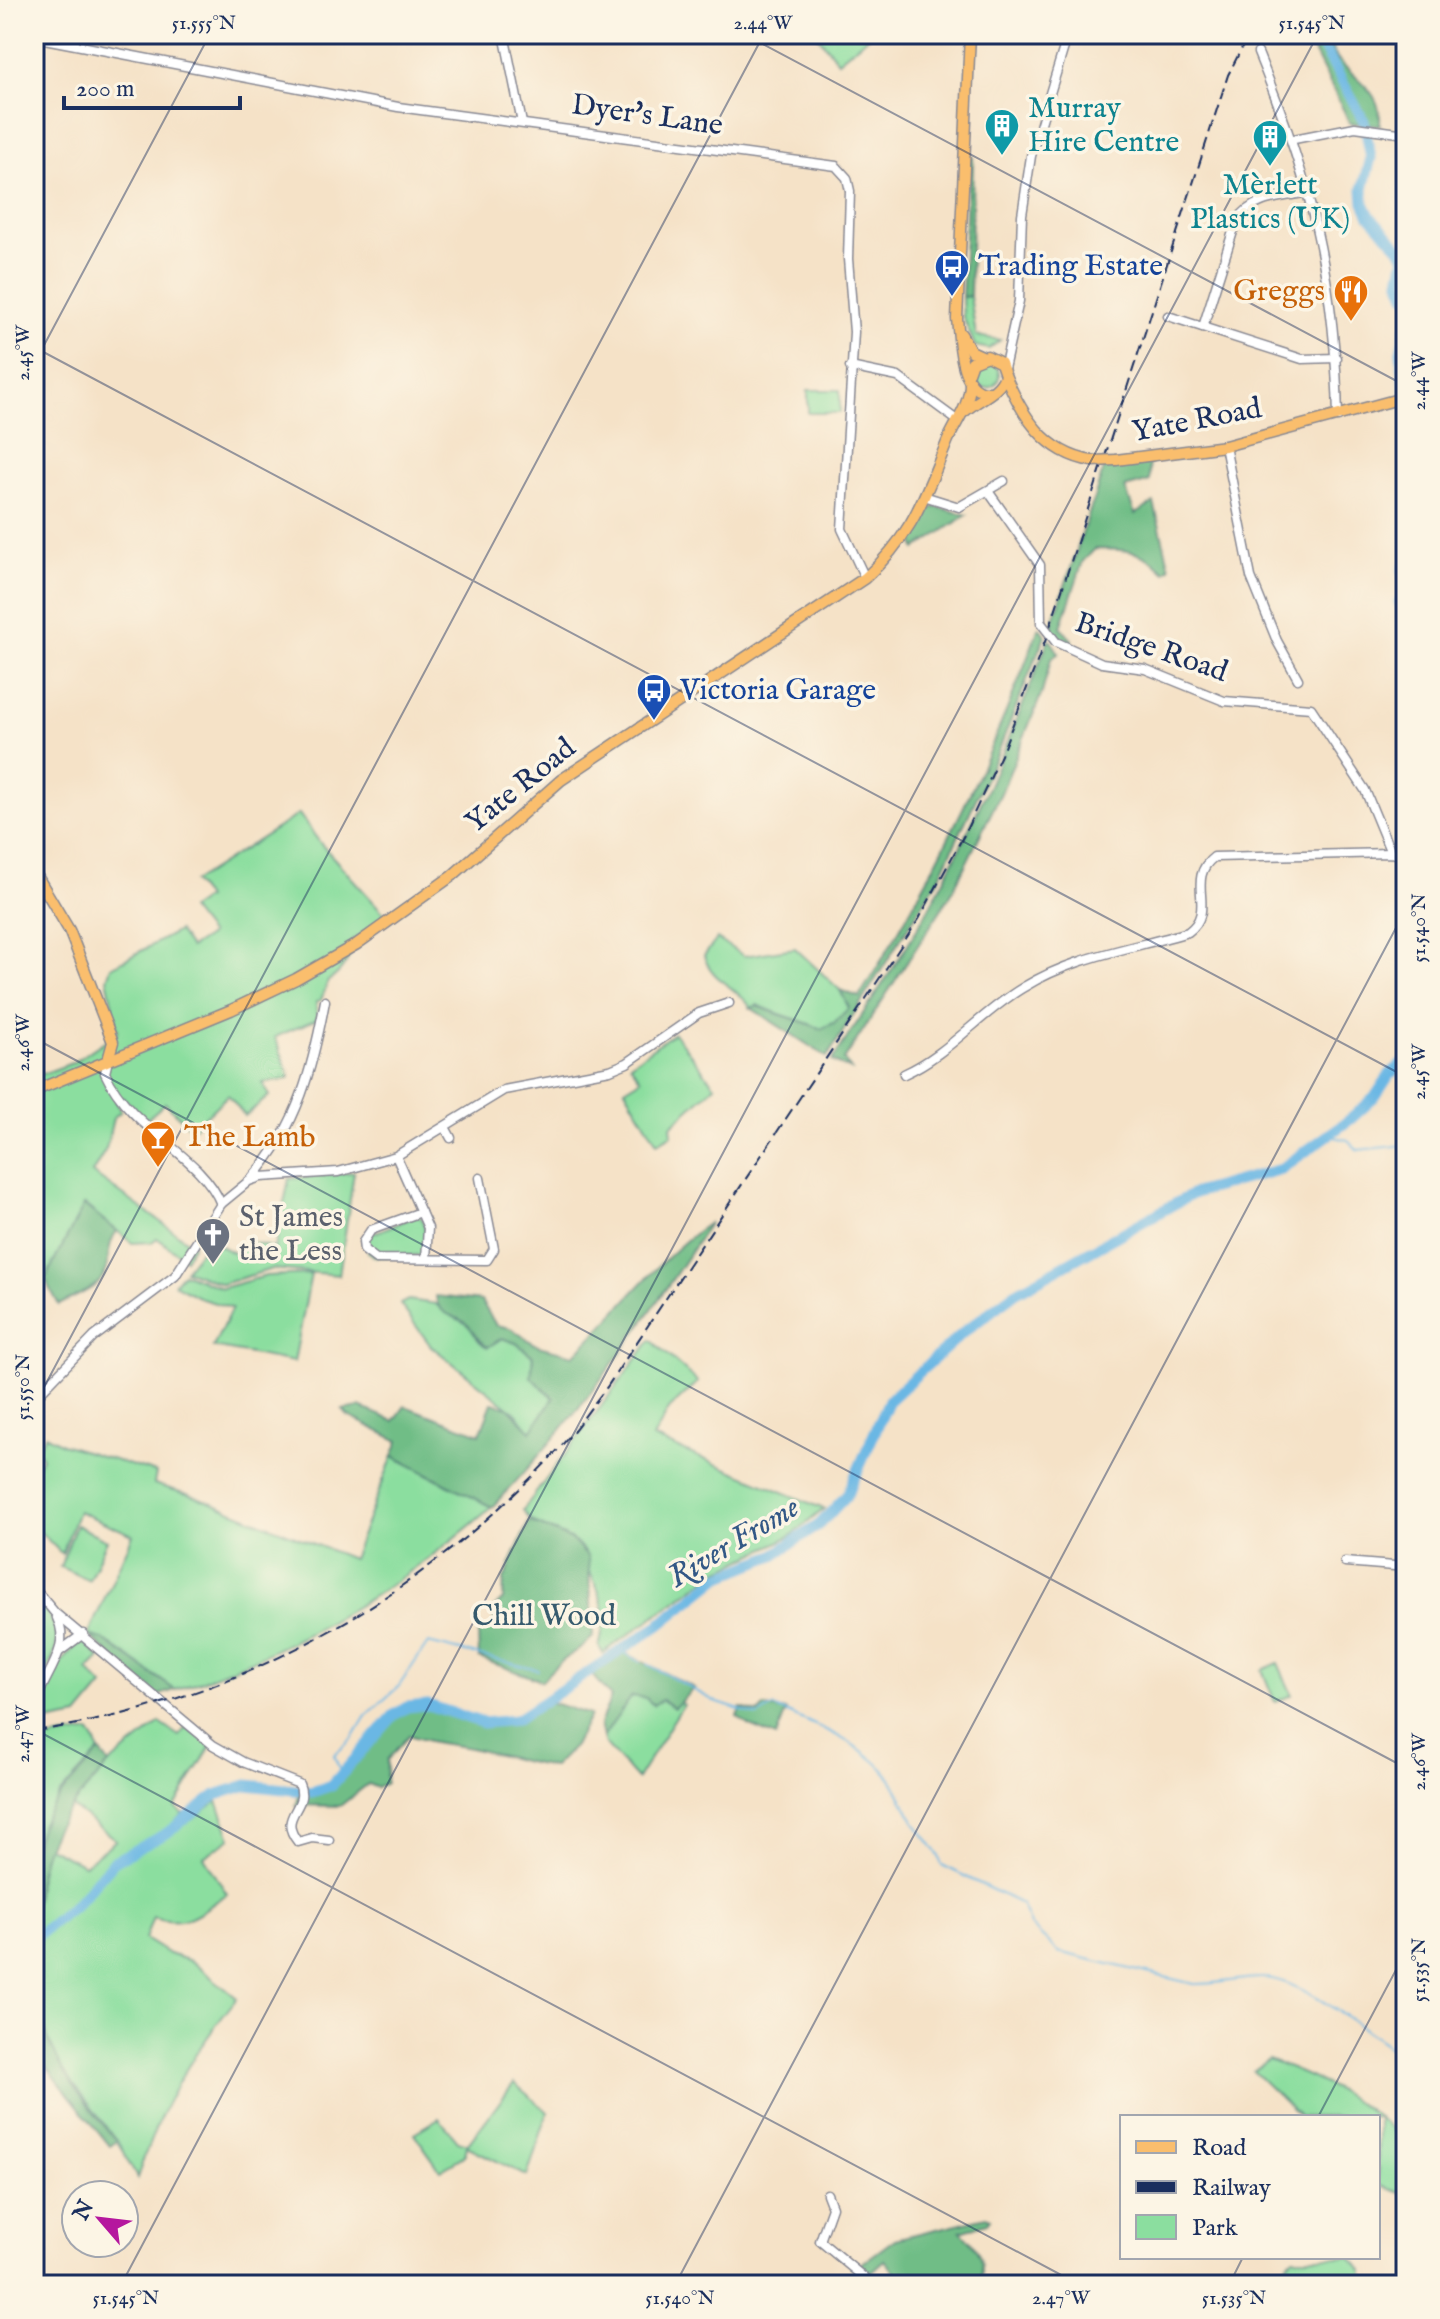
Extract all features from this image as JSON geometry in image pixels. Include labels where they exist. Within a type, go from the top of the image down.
[{"type":"main road","points":[[970,34],[959,328],[969,377],[979,392],[993,391]]},
{"type":"main road","points":[[959,328],[971,351],[997,359],[1004,372],[993,391],[960,417]]},
{"type":"main road","points":[[969,377],[972,362],[984,356]]},
{"type":"main road","name":"Yate Road","points":[[1004,372],[1015,403],[1043,437],[1073,456],[1092,461],[1225,446],[1404,398]]},
{"type":"main road","name":"Yate Road","points":[[34,1091],[231,1010],[296,979],[357,944],[452,876],[561,780],[865,578],[894,550],[927,497],[960,417],[969,377]]},
{"type":"main road","name":"Yate Road","points":[[993,391],[1015,403]]},
{"type":"main road","points":[[34,871],[69,930],[113,1042],[108,1060]]},
{"type":"street","points":[[504,34],[522,123]]},
{"type":"street","points":[[1004,372],[1019,301],[1022,215],[1031,156],[1068,34]]},
{"type":"street","name":"Dyer's Lane","points":[[34,37],[274,86],[398,107],[830,163],[843,171],[851,203],[848,259],[854,332],[842,529],[865,578]]},
{"type":"street","points":[[1258,53],[1294,139],[1310,192],[1328,286],[1337,358],[1338,417]]},
{"type":"street","points":[[1294,139],[1359,127],[1406,134]]},
{"type":"street","points":[[1203,327],[1236,222],[1244,209],[1260,202],[1310,192]]},
{"type":"street","points":[[1168,316],[1302,359],[1337,358]]},
{"type":"street","points":[[984,356],[1008,343]]},
{"type":"street","points":[[850,367],[898,377],[960,417]]},
{"type":"street","points":[[1225,446],[1251,577],[1277,641],[1298,679]]},
{"type":"street","points":[[927,497],[959,507],[1004,481]]},
{"type":"street","name":"Bridge Road","points":[[988,491],[1040,565],[1041,623],[1056,642],[1102,663],[1145,669],[1224,701],[1307,706],[1365,790],[1391,853]]},
{"type":"street","points":[[904,1074],[936,1056],[1023,987],[1063,966],[1188,932],[1197,924],[1202,911],[1199,878],[1205,864],[1214,857],[1391,853],[1406,857]]},
{"type":"street","points":[[34,1399],[94,1337],[175,1276],[221,1204],[267,1161],[310,1079],[325,1001]]},
{"type":"street","points":[[249,1181],[338,1172],[396,1156],[504,1090],[610,1070],[627,1063],[699,1013],[729,1003]]},
{"type":"street","points":[[108,1060],[105,1073],[126,1109],[196,1170],[217,1193],[221,1204]]},
{"type":"street","points":[[445,1127],[451,1138]]},
{"type":"street","points":[[396,1156],[428,1228],[426,1259]]},
{"type":"street","points":[[267,1161],[273,1177]]},
{"type":"street","points":[[421,1212],[371,1230],[363,1242],[364,1250],[376,1259],[487,1260],[494,1249],[482,1181]]},
{"type":"street","points":[[217,1193],[235,1191]]},
{"type":"street","points":[[1345,1562],[1406,1567]]},
{"type":"street","points":[[34,1588],[55,1613],[213,1745],[302,1792],[289,1820],[290,1833],[298,1842],[312,1838],[329,1840]]},
{"type":"street","points":[[34,1708],[60,1651],[62,1627],[55,1613]]},
{"type":"street","points":[[60,1651],[83,1634]]},
{"type":"street","points":[[827,2194],[832,2207],[820,2241],[873,2285]]},
{"type":"green space","points":[[816,34],[871,34],[838,61]]},
{"type":"green space","points":[[1305,34],[1326,34],[1337,58],[1373,95],[1380,113],[1380,125],[1350,123]]},
{"type":"green space","points":[[969,157],[973,157],[970,296],[962,297]]},
{"type":"green space","points":[[970,296],[976,336],[1000,340],[989,349],[975,346],[963,317],[962,297]]},
{"type":"green space","points":[[986,362],[995,366],[999,375],[995,384],[986,388],[977,384],[973,375],[977,366]]},
{"type":"green space","points":[[808,390],[840,390],[840,413],[808,413]]},
{"type":"green space","points":[[1149,461],[1150,481],[1125,488],[1135,514],[1154,503],[1170,568],[1165,572],[1149,559],[1133,552],[1095,549],[1083,561],[1061,627],[1072,640],[1070,644],[1059,640],[1051,628],[1105,465]]},
{"type":"green space","points":[[930,508],[967,515],[916,549],[913,539]]},
{"type":"green space","points":[[1039,627],[1045,635],[998,752],[940,876],[827,1057],[751,1008],[757,1005],[821,1029],[834,1023],[849,1008],[840,990],[859,997],[912,908],[959,817],[1001,724]]},
{"type":"green space","points":[[1049,638],[1059,653],[1051,659],[1042,693],[1001,793],[951,894],[844,1060],[851,1070],[832,1061],[902,953],[942,883],[991,780]]},
{"type":"green space","points":[[299,814],[321,844],[389,919],[352,940],[346,963],[328,981],[321,1000],[316,1002],[317,1019],[275,1037],[290,1078],[263,1083],[269,1096],[245,1116],[228,1095],[192,1129],[165,1103],[146,1120],[123,1098],[116,1101],[121,1111],[113,1118],[106,1149],[92,1173],[193,1245],[185,1259],[157,1238],[152,1242],[132,1243],[85,1205],[45,1279],[37,1263],[34,1266],[34,1077],[72,1063],[118,1032],[107,978],[111,967],[178,931],[190,948],[210,935],[190,909],[206,898],[193,882]]},
{"type":"green space","points":[[717,939],[744,956],[795,948],[840,990],[849,1008],[834,1023],[821,1029],[758,1005],[751,1008],[708,965],[704,956]]},
{"type":"green space","points":[[674,1033],[715,1086],[671,1126],[672,1135],[657,1143],[625,1089],[641,1079],[630,1064]]},
{"type":"green space","points":[[354,1172],[339,1275],[272,1269],[222,1284],[185,1270],[209,1240],[239,1256],[246,1241],[275,1248],[289,1179]]},
{"type":"green space","points":[[84,1205],[117,1231],[100,1281],[59,1305],[45,1279]]},
{"type":"green space","points":[[416,1216],[422,1218],[425,1228],[422,1255],[376,1257],[368,1253],[369,1235]]},
{"type":"green space","points":[[710,1222],[608,1370],[552,1440],[492,1507],[393,1456],[399,1441],[348,1416],[343,1410],[360,1407],[394,1421],[405,1406],[480,1434],[492,1403],[508,1407],[531,1431],[554,1398],[531,1377],[533,1356],[516,1343],[502,1338],[488,1347],[467,1325],[442,1310],[436,1296],[481,1301],[496,1325],[510,1328],[538,1346],[574,1355],[656,1268]]},
{"type":"green space","points":[[183,1273],[222,1288],[266,1276],[311,1274],[294,1362],[213,1347],[232,1308],[202,1299],[174,1284]]},
{"type":"green space","points":[[408,1300],[436,1304],[468,1326],[488,1347],[502,1338],[516,1343],[533,1356],[534,1376],[554,1398],[531,1432],[516,1413],[431,1346],[400,1304]]},
{"type":"green space","points":[[651,1340],[698,1382],[669,1409],[653,1438],[824,1509],[791,1536],[716,1572],[603,1653],[599,1647],[603,1627],[601,1601],[583,1552],[570,1539],[532,1521],[523,1510]]},
{"type":"green space","points":[[45,1435],[62,1444],[156,1473],[154,1484],[197,1497],[352,1559],[393,1456],[492,1507],[418,1566],[343,1615],[263,1656],[175,1690],[102,1639],[88,1635],[133,1535],[78,1511],[62,1554],[34,1526],[34,1472],[42,1458],[37,1450]]},
{"type":"green space","name":"Chill Wood","points":[[529,1521],[572,1540],[588,1557],[593,1637],[553,1668],[542,1681],[479,1658],[478,1633],[494,1626],[494,1608],[503,1599],[504,1579]]},
{"type":"green space","points":[[76,1525],[107,1540],[89,1580],[60,1567]]},
{"type":"green space","points":[[34,1595],[53,1623],[56,1645],[54,1656],[34,1697]]},
{"type":"green space","points":[[88,1635],[102,1639],[175,1690],[157,1696]]},
{"type":"green space","points":[[83,1641],[100,1658],[88,1670],[103,1686],[78,1716],[37,1724],[43,1700],[58,1667]]},
{"type":"green space","points":[[621,1651],[694,1688],[674,1708],[662,1700],[653,1705],[646,1698],[632,1696],[603,1737],[600,1724],[611,1697],[591,1674]]},
{"type":"green space","points":[[1278,1663],[1292,1695],[1275,1702],[1262,1670]]},
{"type":"green space","points":[[635,1694],[677,1700],[683,1705],[637,1779],[605,1744],[603,1737]]},
{"type":"green space","points":[[547,1701],[590,1715],[574,1746],[553,1767],[409,1735],[387,1760],[386,1783],[377,1788],[368,1784],[340,1806],[296,1805],[301,1791],[315,1790],[339,1777],[408,1707],[433,1706],[502,1723],[516,1720]]},
{"type":"green space","points":[[764,1707],[786,1711],[776,1737],[749,1726],[737,1716],[741,1708],[758,1713]]},
{"type":"green space","points":[[160,1723],[179,1736],[186,1727],[212,1744],[175,1807],[183,1814],[166,1830],[112,1858],[74,1901],[34,1933],[35,1895],[46,1846],[84,1865],[116,1840],[71,1806],[109,1764]]},
{"type":"green space","points":[[90,1732],[100,1751],[58,1796],[34,1848],[34,1741]]},
{"type":"green space","points":[[100,1751],[109,1764],[64,1817],[46,1850],[36,1892],[34,1919],[33,1866],[37,1835],[50,1808]]},
{"type":"green space","points":[[217,1801],[231,1838],[204,1857],[227,1894],[201,1912],[184,1919],[175,1921],[153,1917],[145,1939],[169,1954],[191,1961],[237,1998],[178,2083],[137,2178],[117,2141],[57,2062],[42,2029],[35,1990],[34,1941],[73,1911],[115,1864],[173,1833]]},
{"type":"green space","points":[[34,1972],[42,2022],[50,2043],[72,2083],[117,2141],[110,2146],[44,2064],[34,2040]]},
{"type":"green space","points":[[1268,2060],[1325,2084],[1375,2115],[1298,2115],[1253,2071]]},
{"type":"green space","points":[[514,2083],[548,2112],[527,2176],[467,2146],[465,2155],[440,2170],[414,2133],[439,2118],[458,2141],[468,2144]]},
{"type":"green space","points":[[1380,2119],[1406,2143],[1406,2195],[1380,2186]]},
{"type":"green space","points":[[986,2217],[990,2219],[987,2223],[961,2231],[974,2246],[982,2264],[981,2277],[972,2285],[906,2285],[885,2260],[868,2275],[857,2267],[895,2239]]},
{"type":"green space","points":[[1291,2259],[1352,2259],[1363,2271],[1363,2285],[1268,2285]]},
{"type":"waterway","name":"River Frome","points":[[1316,34],[1364,121],[1371,158],[1363,189],[1364,203],[1370,216],[1400,248],[1405,258],[1400,280],[1406,295]]},
{"type":"waterway","name":"River Frome","points":[[1406,329],[1401,352],[1406,391]]},
{"type":"waterway","name":"River Frome","points":[[1406,564],[1403,570],[1406,580]]},
{"type":"waterway","name":"River Frome","points":[[1406,597],[1399,603],[1406,616]]},
{"type":"waterway","name":"River Frome","points":[[34,1938],[76,1904],[114,1861],[167,1833],[216,1795],[247,1785],[312,1792],[332,1785],[394,1715],[407,1707],[428,1705],[483,1723],[516,1720],[658,1626],[719,1577],[774,1555],[820,1524],[847,1495],[889,1400],[965,1331],[1015,1293],[1195,1193],[1281,1169],[1352,1118],[1375,1097],[1390,1074],[1406,1062]]},
{"type":"waterway","points":[[1330,1136],[1348,1140],[1358,1150],[1406,1145]]},
{"type":"waterway","points":[[342,1776],[334,1755],[352,1739],[366,1716],[399,1686],[428,1643],[538,1670]]},
{"type":"waterway","points":[[621,1651],[641,1662]]},
{"type":"waterway","points":[[647,1664],[718,1703],[758,1716],[773,1707],[833,1733],[861,1750],[885,1771],[942,1865],[1021,1904],[1030,1925],[1058,1952],[1194,1984],[1252,1978],[1278,1980],[1335,2009],[1406,2058]]},
{"type":"railway","points":[[34,1731],[108,1717],[181,1697],[250,1670],[318,1638],[382,1599],[443,1556],[500,1507],[561,1446],[607,1387],[919,919],[964,835],[1001,755],[1046,639],[1228,75],[1249,34]]},
{"type":"place","name":"Murray Hire Centre","points":[[1002,157]]},
{"type":"place","name":"Mèrlett Plastics (UK)","points":[[1270,168]]},
{"type":"place","name":"Trading Estate","points":[[952,298]]},
{"type":"place","name":"Greggs","points":[[1351,323]]},
{"type":"place","name":"Victoria Garage","points":[[654,722]]},
{"type":"place","name":"The Lamb","points":[[158,1169]]},
{"type":"place","name":"St James the Less","points":[[213,1266]]}]
